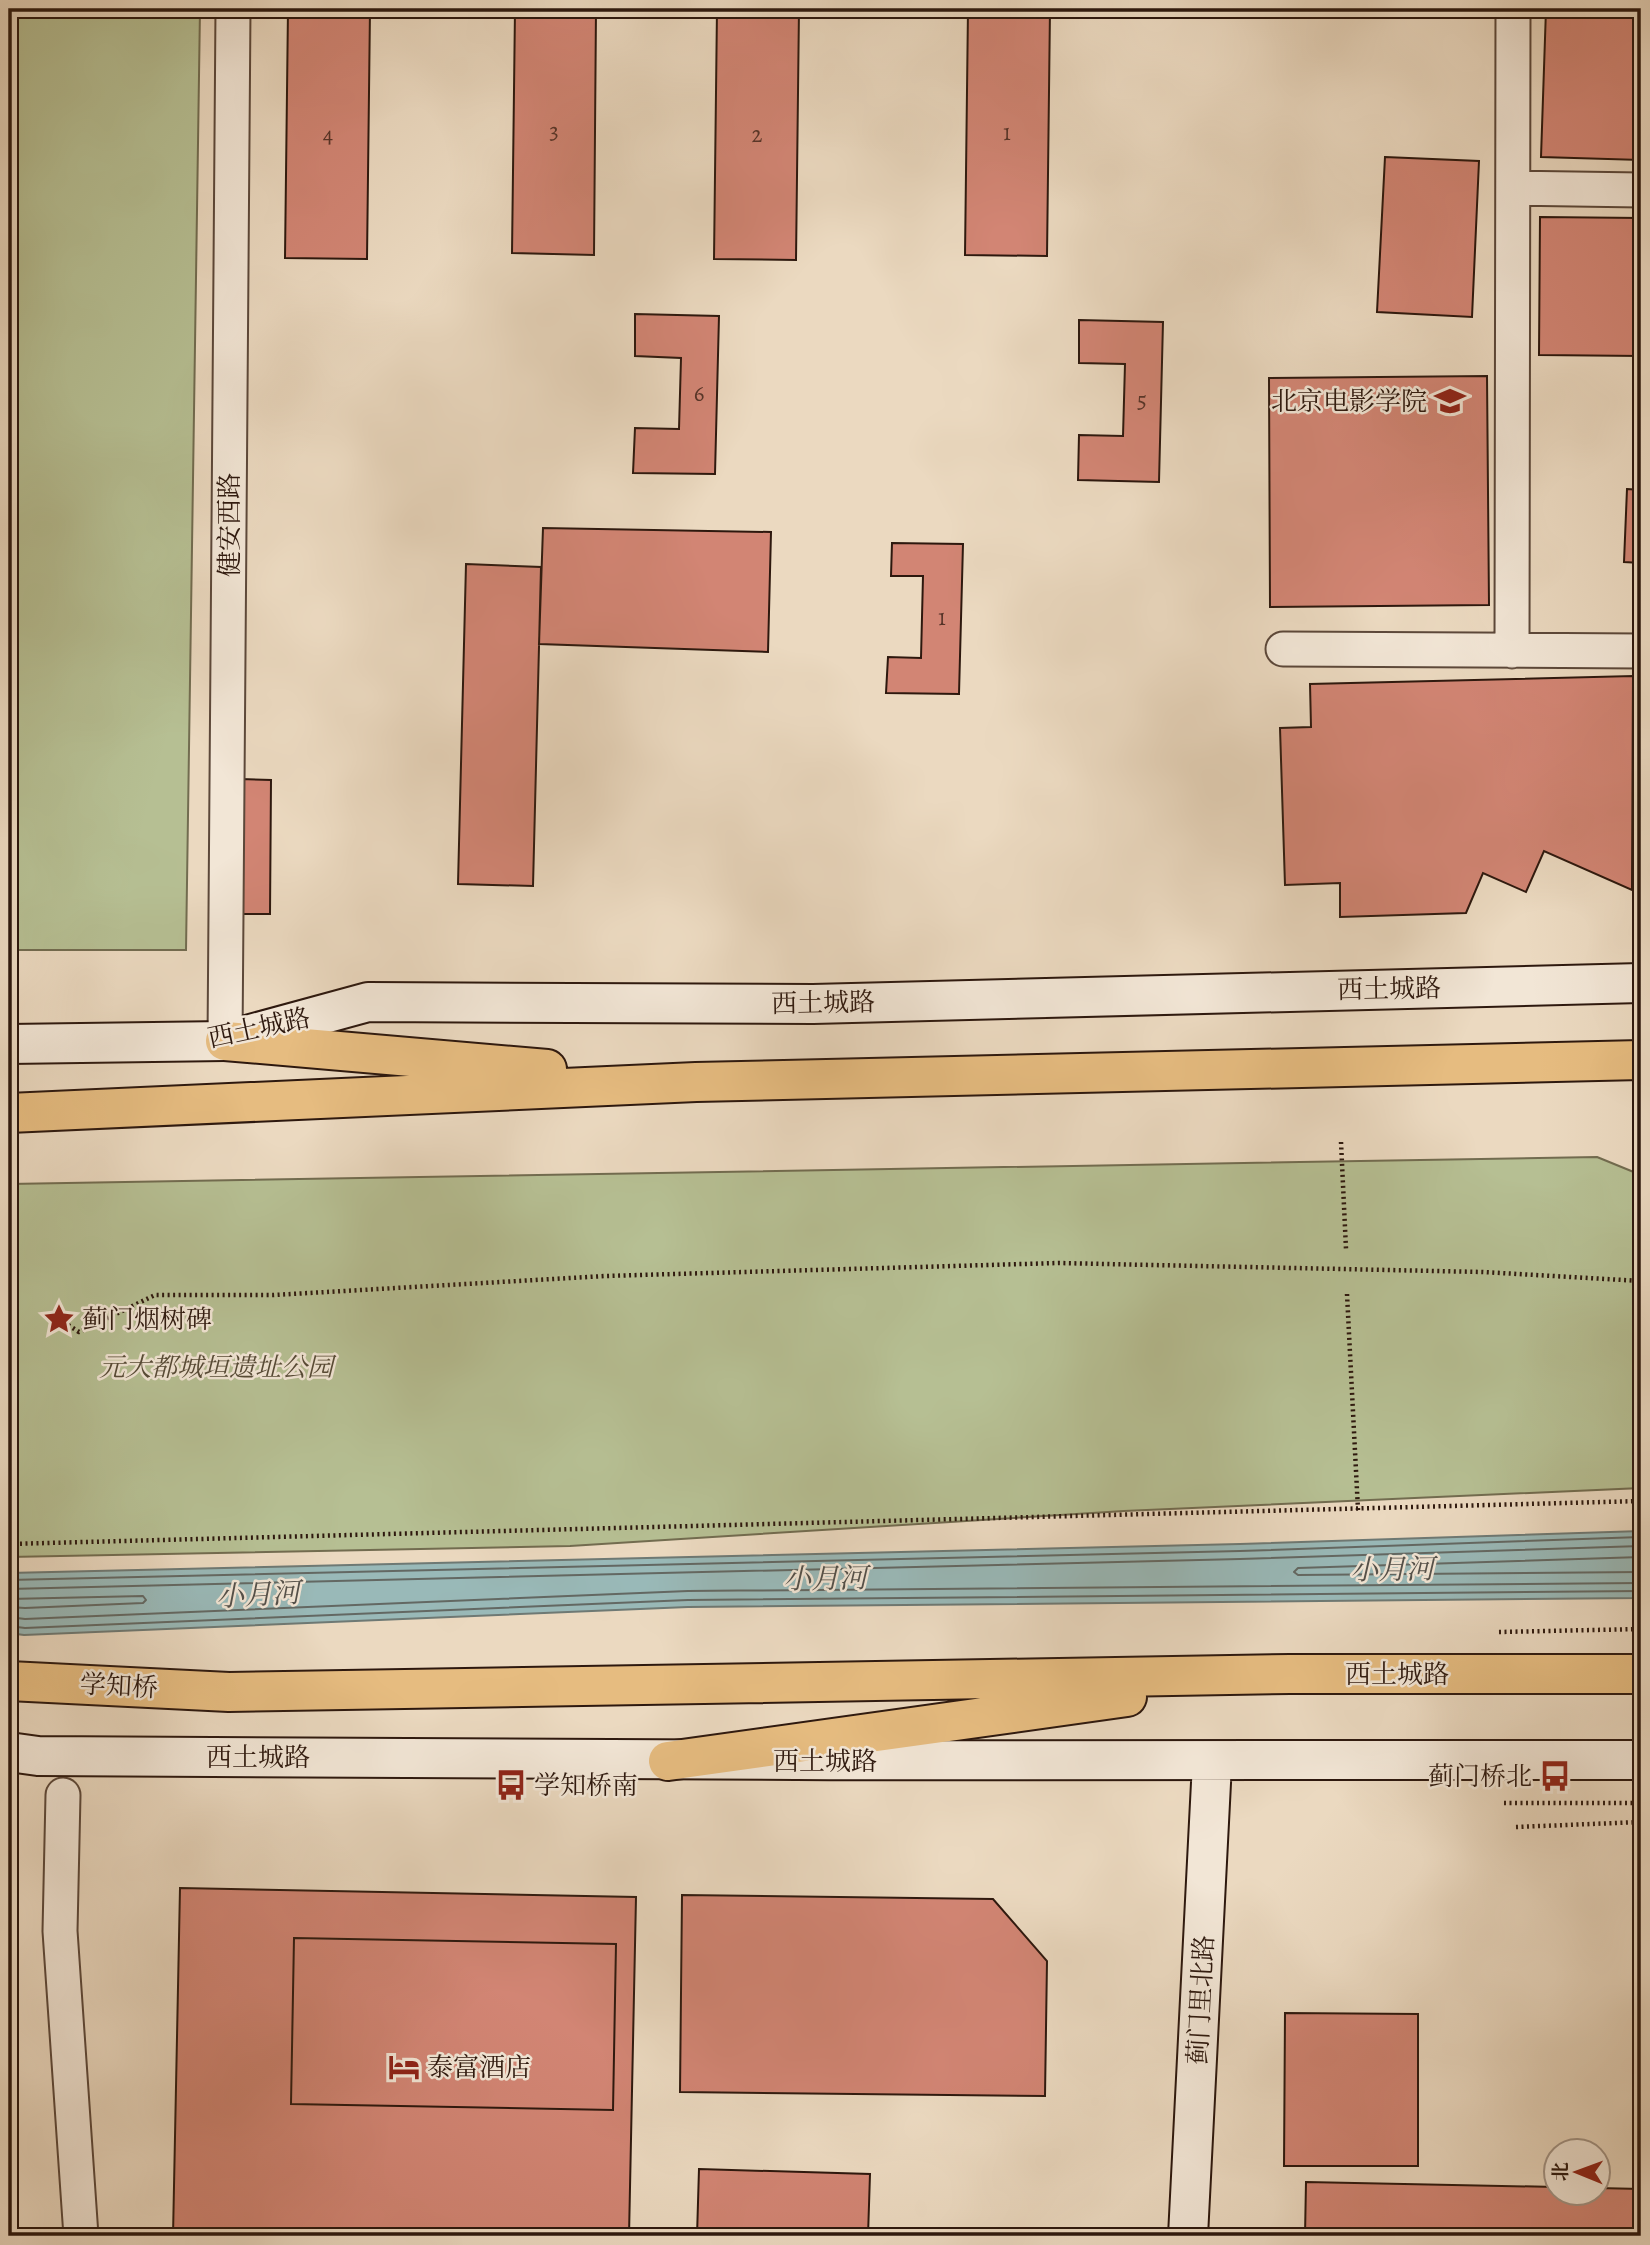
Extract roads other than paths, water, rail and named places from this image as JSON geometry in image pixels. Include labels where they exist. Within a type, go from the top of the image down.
[{"type":"highway","points":[[225,1041],[696,1082]]},
{"type":"highway","points":[[9,1113],[696,1082],[1641,1060]]},
{"type":"highway","points":[[668,1760],[1290,1674]]},
{"type":"highway","name":"西土城路","points":[[229,1692],[1290,1674],[1641,1674]]},
{"type":"highway","name":"学知桥","points":[[9,1681],[229,1692]]},
{"type":"street","name":"健安西路","points":[[225,1041],[233,9]]},
{"type":"street","points":[[1512,651],[1513,9]]},
{"type":"street","points":[[1513,188],[1641,190]]},
{"type":"street","points":[[1283,649],[1641,651]]},
{"type":"street","name":"西土城路","points":[[9,1044],[225,1041],[368,1002],[813,1004],[1641,983]]},
{"type":"street","name":"西土城路","points":[[9,1752],[38,1756],[1212,1763],[1641,1760]]},
{"type":"street","name":"蓟门里北路","points":[[1188,2236],[1212,1763]]},
{"type":"street","points":[[63,1795],[60,1931],[81,2236]]},
{"type":"water","name":"小月河","points":[[1641,1531],[1641,1598],[688,1607],[24,1635],[9,1633],[9,1573],[1240,1544]]},
{"type":"place","name":"北京电影学院","points":[[1450,401]]},
{"type":"place","name":"蓟门烟树碑","points":[[59,1319]]},
{"type":"place","name":"蓟门桥北","points":[[1555,1776]]},
{"type":"place","name":"学知桥南","points":[[511,1785]]},
{"type":"place","name":"泰富酒店","points":[[404,2067]]},
{"type":"park label","name":"元大都城垣遗址公园","points":[[216,1367]]}]
